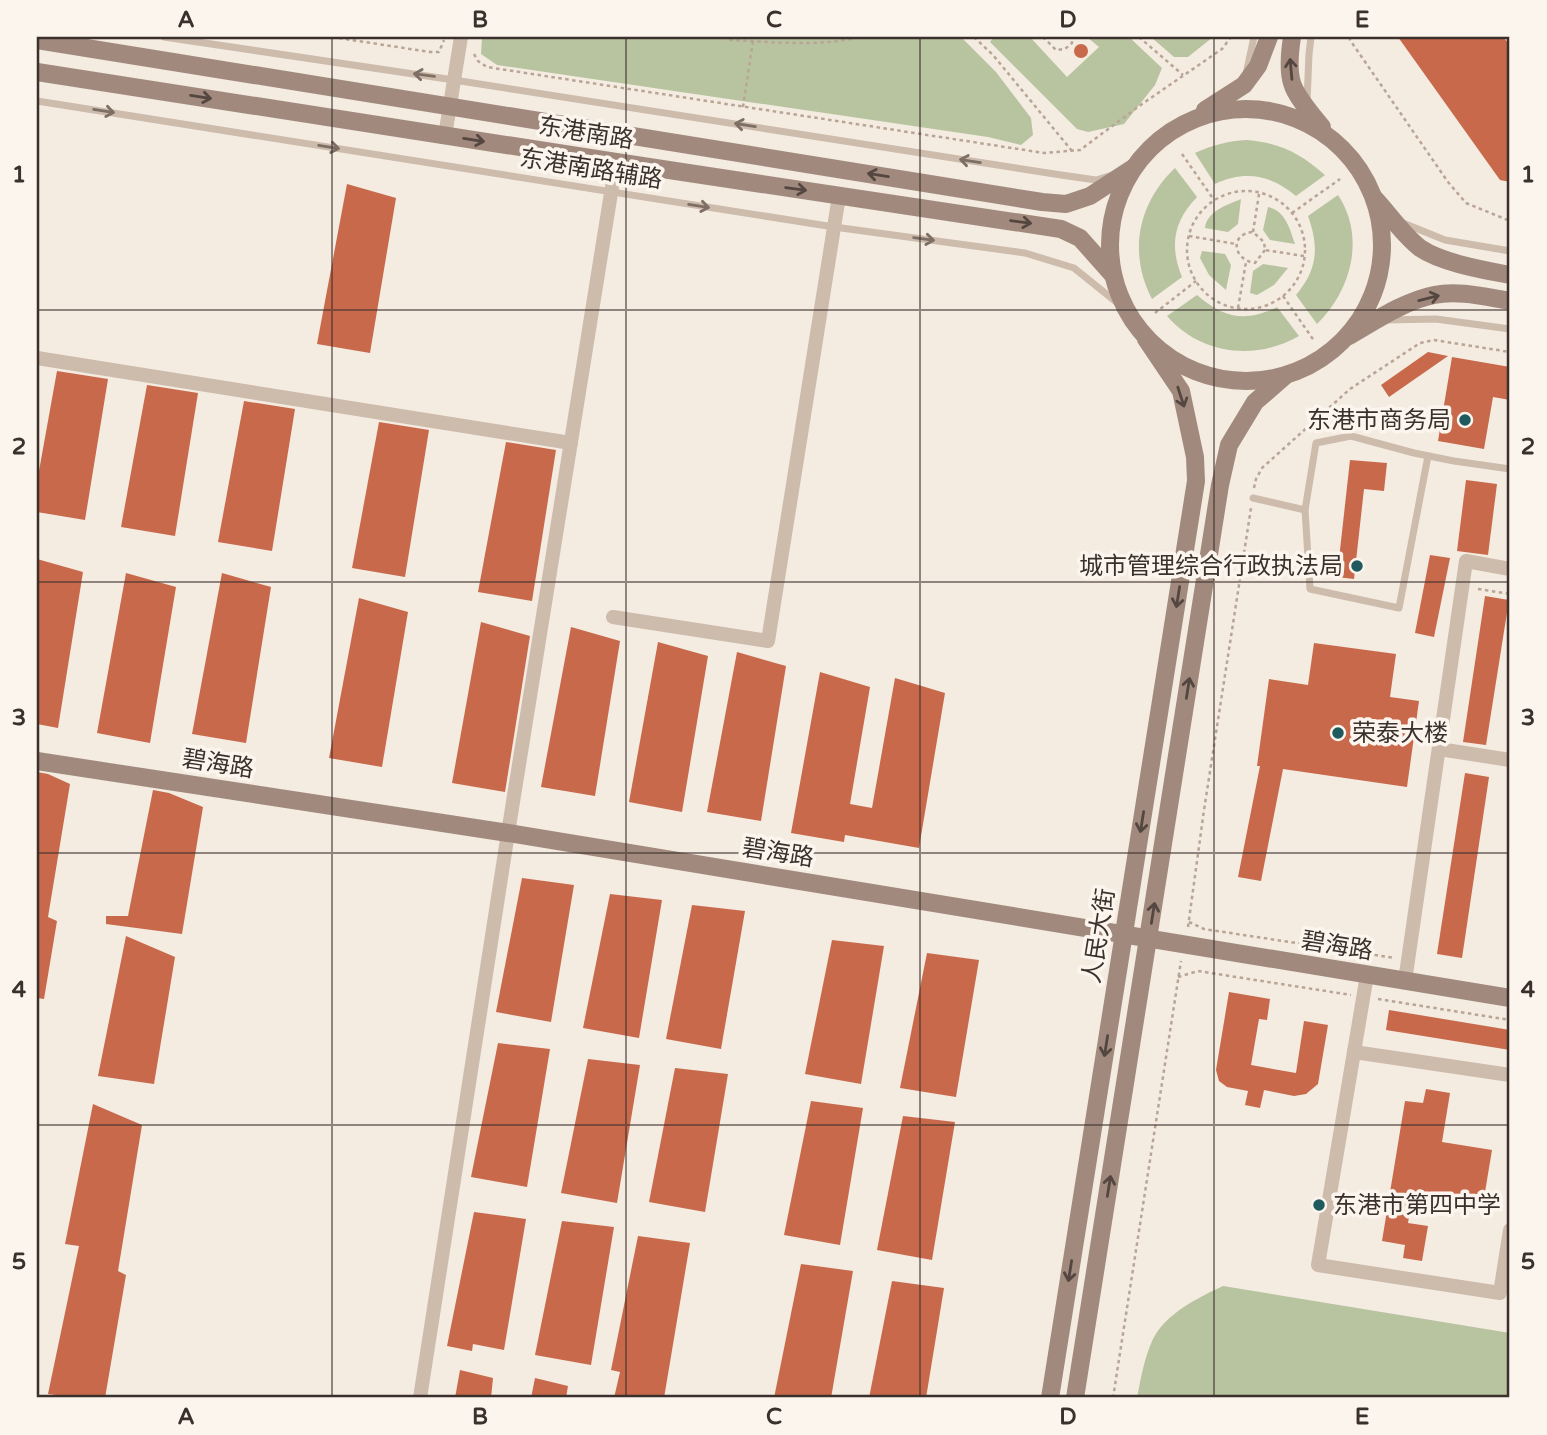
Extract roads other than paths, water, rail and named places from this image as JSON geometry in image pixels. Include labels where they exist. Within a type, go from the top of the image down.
[{"type":"main road","points":[[1112,274],[1109,238],[1116,202],[1133,168],[1157,141],[1244,85],[1258,66],[1269,37]]},
{"type":"main road","points":[[1292,37],[1289,55],[1292,84],[1307,109],[1330,138],[1356,164],[1373,196],[1393,219],[1420,248],[1450,261],[1510,275]]},
{"type":"main road","name":"东港南路","points":[[37,40],[1042,202],[1066,204],[1090,196],[1133,168]]},
{"type":"main road","name":"东港南路","points":[[37,72],[1061,229],[1080,238],[1112,274]]},
{"type":"main road","points":[[1188,121],[1224,110],[1262,109],[1297,118],[1330,138]]},
{"type":"main road","points":[[1346,338],[1368,306],[1380,268],[1382,231],[1373,196]]},
{"type":"main road","name":"人民大街","points":[[1050,1398],[1196,481],[1195,457],[1181,391],[1125,309],[1112,274]]},
{"type":"main road","points":[[1146,339],[1177,364],[1210,378],[1249,382],[1285,376],[1319,360],[1346,338],[1407,305],[1433,295],[1463,294],[1510,301]]},
{"type":"main road","name":"人民大街","points":[[1075,1398],[1220,485],[1229,445],[1255,402],[1285,376]]},
{"type":"main road","name":"碧海路","points":[[37,761],[508,833],[1510,998]]},
{"type":"street","points":[[445,136],[461,37]]},
{"type":"street","points":[[420,1398],[615,162]]},
{"type":"street","points":[[613,617],[768,640],[839,196]]},
{"type":"street","points":[[37,358],[570,443]]},
{"type":"street","points":[[1405,981],[1466,561],[1510,569]]},
{"type":"street","points":[[1439,749],[1510,760]]},
{"type":"street","points":[[1367,975],[1318,1265],[1500,1293],[1510,1230]]},
{"type":"street","points":[[1354,1052],[1510,1075]]},
{"type":"lane","points":[[164,37],[1096,180],[1133,168]]},
{"type":"lane","points":[[1244,85],[1254,37]]},
{"type":"lane","points":[[1307,109],[1311,37]]},
{"type":"lane","name":"东港南路辅路","points":[[37,101],[834,227],[1025,253],[1074,268],[1125,309]]},
{"type":"lane","points":[[1393,219],[1445,240],[1510,251]]},
{"type":"lane","points":[[1377,321],[1436,319],[1510,329]]},
{"type":"lane","points":[[1428,456],[1399,608],[1310,589],[1305,510],[1316,443],[1351,436],[1428,456],[1510,469]]},
{"type":"lane","points":[[1253,498],[1305,510]]},
{"type":"place","name":"东港市商务局","points":[[1465,420]]},
{"type":"place","name":"城市管理综合行政执法局","points":[[1357,566]]},
{"type":"place","name":"荣泰大楼","points":[[1338,733]]},
{"type":"place","name":"东港市第四中学","points":[[1319,1205]]}]
